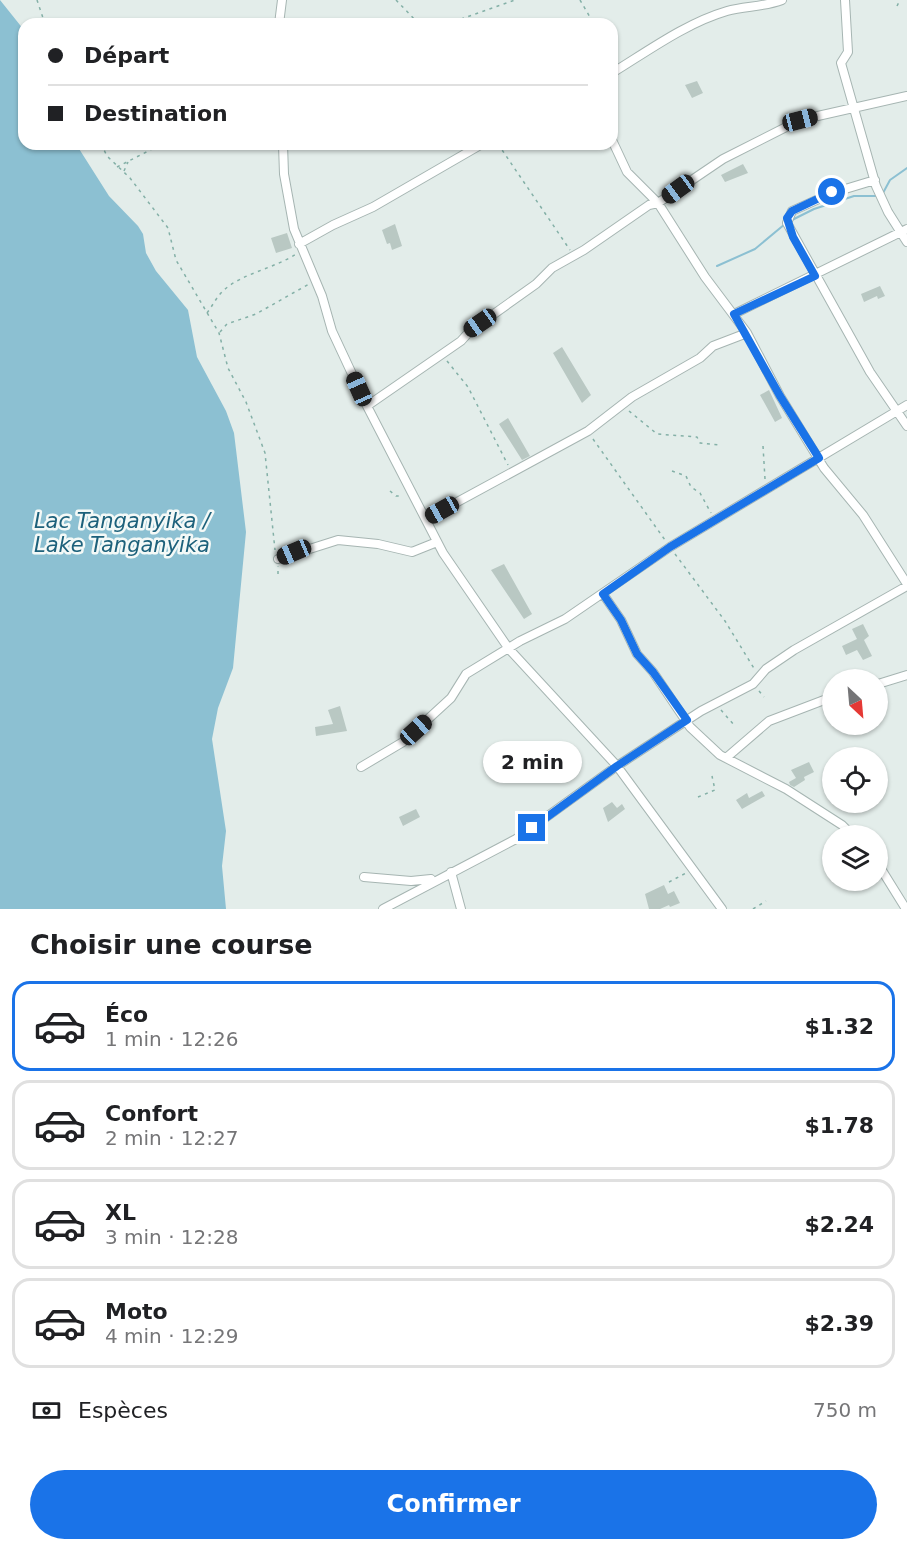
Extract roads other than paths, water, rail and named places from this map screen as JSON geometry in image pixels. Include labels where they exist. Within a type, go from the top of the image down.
[{"type":"street","points":[[280,18],[282,0]]},
{"type":"street","points":[[618,70],[710,18],[729,11],[753,8],[782,0]]},
{"type":"street","points":[[845,0],[848,52],[841,63],[874,180],[907,242]]},
{"type":"street","points":[[367,406],[461,341],[470,330],[536,284],[552,268],[649,205],[658,203],[723,159],[800,120],[907,96]]},
{"type":"street","points":[[283,150],[286,187],[300,247],[332,331],[367,406],[437,542],[468,594],[509,649],[617,766],[722,909]]},
{"type":"street","points":[[300,247],[472,150]]},
{"type":"street","points":[[383,909],[438,878],[516,839],[617,766],[687,720],[717,701],[753,684],[766,669],[846,618],[907,585],[863,515],[829,475],[780,396],[747,333],[705,277],[658,203],[632,178],[617,150]]},
{"type":"street","points":[[874,180],[821,197],[792,211],[787,218],[793,237],[870,372],[907,426]]},
{"type":"street","points":[[734,314],[903,231]]},
{"type":"street","points":[[426,519],[588,431],[632,397],[700,358],[713,346],[747,333]]},
{"type":"street","points":[[361,767],[403,742],[451,698],[466,674],[565,619],[670,547],[907,405]]},
{"type":"street","points":[[278,558],[338,540],[378,544],[412,552],[437,542]]},
{"type":"street","points":[[603,594],[621,620],[637,654],[653,672],[690,727],[726,758],[786,789],[842,825]]},
{"type":"street","points":[[888,681],[907,675]]},
{"type":"street","points":[[726,758],[769,721],[822,701]]},
{"type":"street","points":[[451,872],[462,909]]},
{"type":"street","points":[[364,877],[411,881],[438,878]]},
{"type":"street","points":[[888,880],[906,909]]},
{"type":"water","name":"Lac Tanganyika / Lake Tanganyika","points":[[0,0],[18,22],[18,150],[80,150],[109,196],[143,234],[146,253],[156,271],[188,310],[197,357],[226,411],[234,433],[246,532],[233,668],[218,708],[212,739],[226,831],[222,866],[226,909],[0,909]]},
{"type":"waterway","points":[[883,193],[890,180],[907,168]]},
{"type":"waterway","points":[[790,221],[814,209],[854,196],[878,196]]},
{"type":"waterway","points":[[717,266],[755,249],[785,224]]}]
